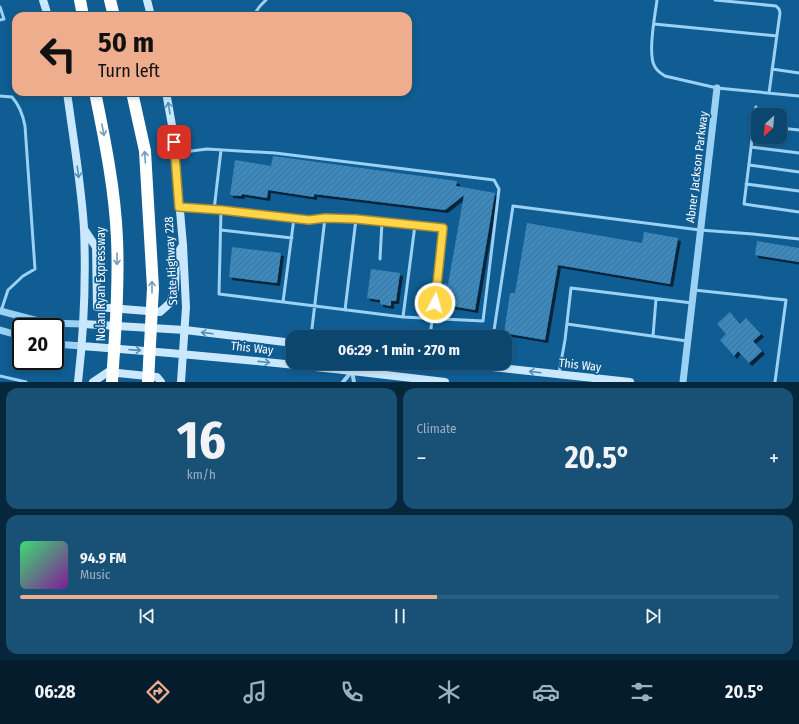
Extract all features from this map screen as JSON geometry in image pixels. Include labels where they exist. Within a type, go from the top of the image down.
[{"type":"highway","points":[[80,0],[82,12]]},
{"type":"highway","points":[[110,0],[113,12]]},
{"type":"highway","name":"Nolan Ryan Expressway","points":[[96,96],[110,172],[117,239],[117,304],[112,382]]},
{"type":"highway","points":[[133,96],[145,151],[152,280],[148,382]]},
{"type":"main road","points":[[43,0],[47,12]]},
{"type":"main road","points":[[147,0],[150,12]]},
{"type":"main road","points":[[68,96],[81,193],[84,228],[83,324],[78,382]]},
{"type":"main road","name":"State Highway 228","points":[[167,96],[176,153],[183,245],[186,307],[181,382]]},
{"type":"main road","points":[[84,228],[96,246],[98,307],[160,312],[170,303],[175,289],[176,256],[183,245]]},
{"type":"main road","name":"This Way","points":[[83,324],[185,330],[286,343]]},
{"type":"main road","name":"This Way","points":[[82,346],[286,361]]},
{"type":"main road","name":"This Way","points":[[512,369],[558,378],[630,382]]},
{"type":"main road","name":"This Way","points":[[361,370],[378,376],[445,382]]},
{"type":"main road","points":[[93,382],[108,372],[157,377],[161,382]]},
{"type":"street","name":"Abner Jackson Parkway","points":[[683,382],[717,88]]},
{"type":"street","name":"This Way","points":[[0,311],[46,322],[83,324]]},
{"type":"street","points":[[0,330],[12,333]]},
{"type":"street","name":"This Way","points":[[64,345],[82,346]]},
{"type":"street","points":[[342,382],[351,370]]},
{"type":"street","points":[[353,370],[354,382]]},
{"type":"lane","points":[[256,12],[266,0]]},
{"type":"lane","points":[[657,0],[651,52],[654,64],[659,72],[665,76],[717,88],[799,96]]},
{"type":"lane","points":[[715,0],[776,6],[779,9],[780,13],[769,93]]},
{"type":"lane","points":[[0,7],[4,19],[0,20]]},
{"type":"lane","points":[[654,24],[777,36]]},
{"type":"lane","points":[[772,69],[799,73]]},
{"type":"lane","points":[[0,96],[12,98],[18,104],[23,114],[35,269],[23,276],[8,290],[0,311]]},
{"type":"lane","points":[[787,129],[799,130]]},
{"type":"lane","points":[[751,144],[744,204],[799,212]]},
{"type":"lane","points":[[751,147],[799,153]]},
{"type":"lane","points":[[176,153],[207,149],[274,153],[494,180],[499,189],[482,321],[402,317],[219,294],[221,210]]},
{"type":"lane","points":[[214,210],[221,150]]},
{"type":"lane","points":[[749,165],[799,172]]},
{"type":"lane","points":[[746,184],[799,191]]},
{"type":"lane","points":[[494,330],[513,206],[700,230],[799,239]]},
{"type":"lane","points":[[179,207],[309,220],[325,218],[356,219],[443,228],[431,330]]},
{"type":"lane","points":[[283,302],[294,218]]},
{"type":"lane","points":[[312,330],[325,218]]},
{"type":"lane","points":[[345,310],[356,219]]},
{"type":"lane","points":[[380,259],[382,222]]},
{"type":"lane","points":[[402,317],[415,225]]},
{"type":"lane","points":[[221,230],[292,238]]},
{"type":"lane","points":[[558,378],[571,288],[692,303]]},
{"type":"lane","points":[[693,290],[786,300],[775,382]]},
{"type":"lane","points":[[653,336],[656,299]]},
{"type":"lane","points":[[567,324],[687,341]]},
{"type":"lane","points":[[0,376],[26,382]]},
{"type":"building","points":[[273,156],[457,181],[456,186],[495,193],[475,310],[440,304],[444,283],[448,284],[464,195],[445,210],[314,194],[314,197],[268,190],[267,198],[242,194],[241,196],[230,195],[235,160],[271,166]]},
{"type":"building","points":[[527,223],[642,243],[644,232],[678,238],[670,284],[558,265],[545,340],[512,334],[512,330],[504,330],[510,293],[515,293]]},
{"type":"building","points":[[757,241],[799,248],[799,262],[755,255]]},
{"type":"building","points":[[232,247],[281,253],[277,283],[229,277]]},
{"type":"building","points":[[371,269],[400,273],[396,301],[391,301],[391,306],[380,304],[380,300],[367,298]]},
{"type":"building","points":[[730,312],[740,324],[746,318],[761,334],[753,341],[762,351],[749,363],[738,351],[734,356],[720,340],[726,334],[717,324]]},
{"type":"route","points":[[174,142],[179,207],[309,220],[325,218],[356,219],[443,228],[435,303]]}]
